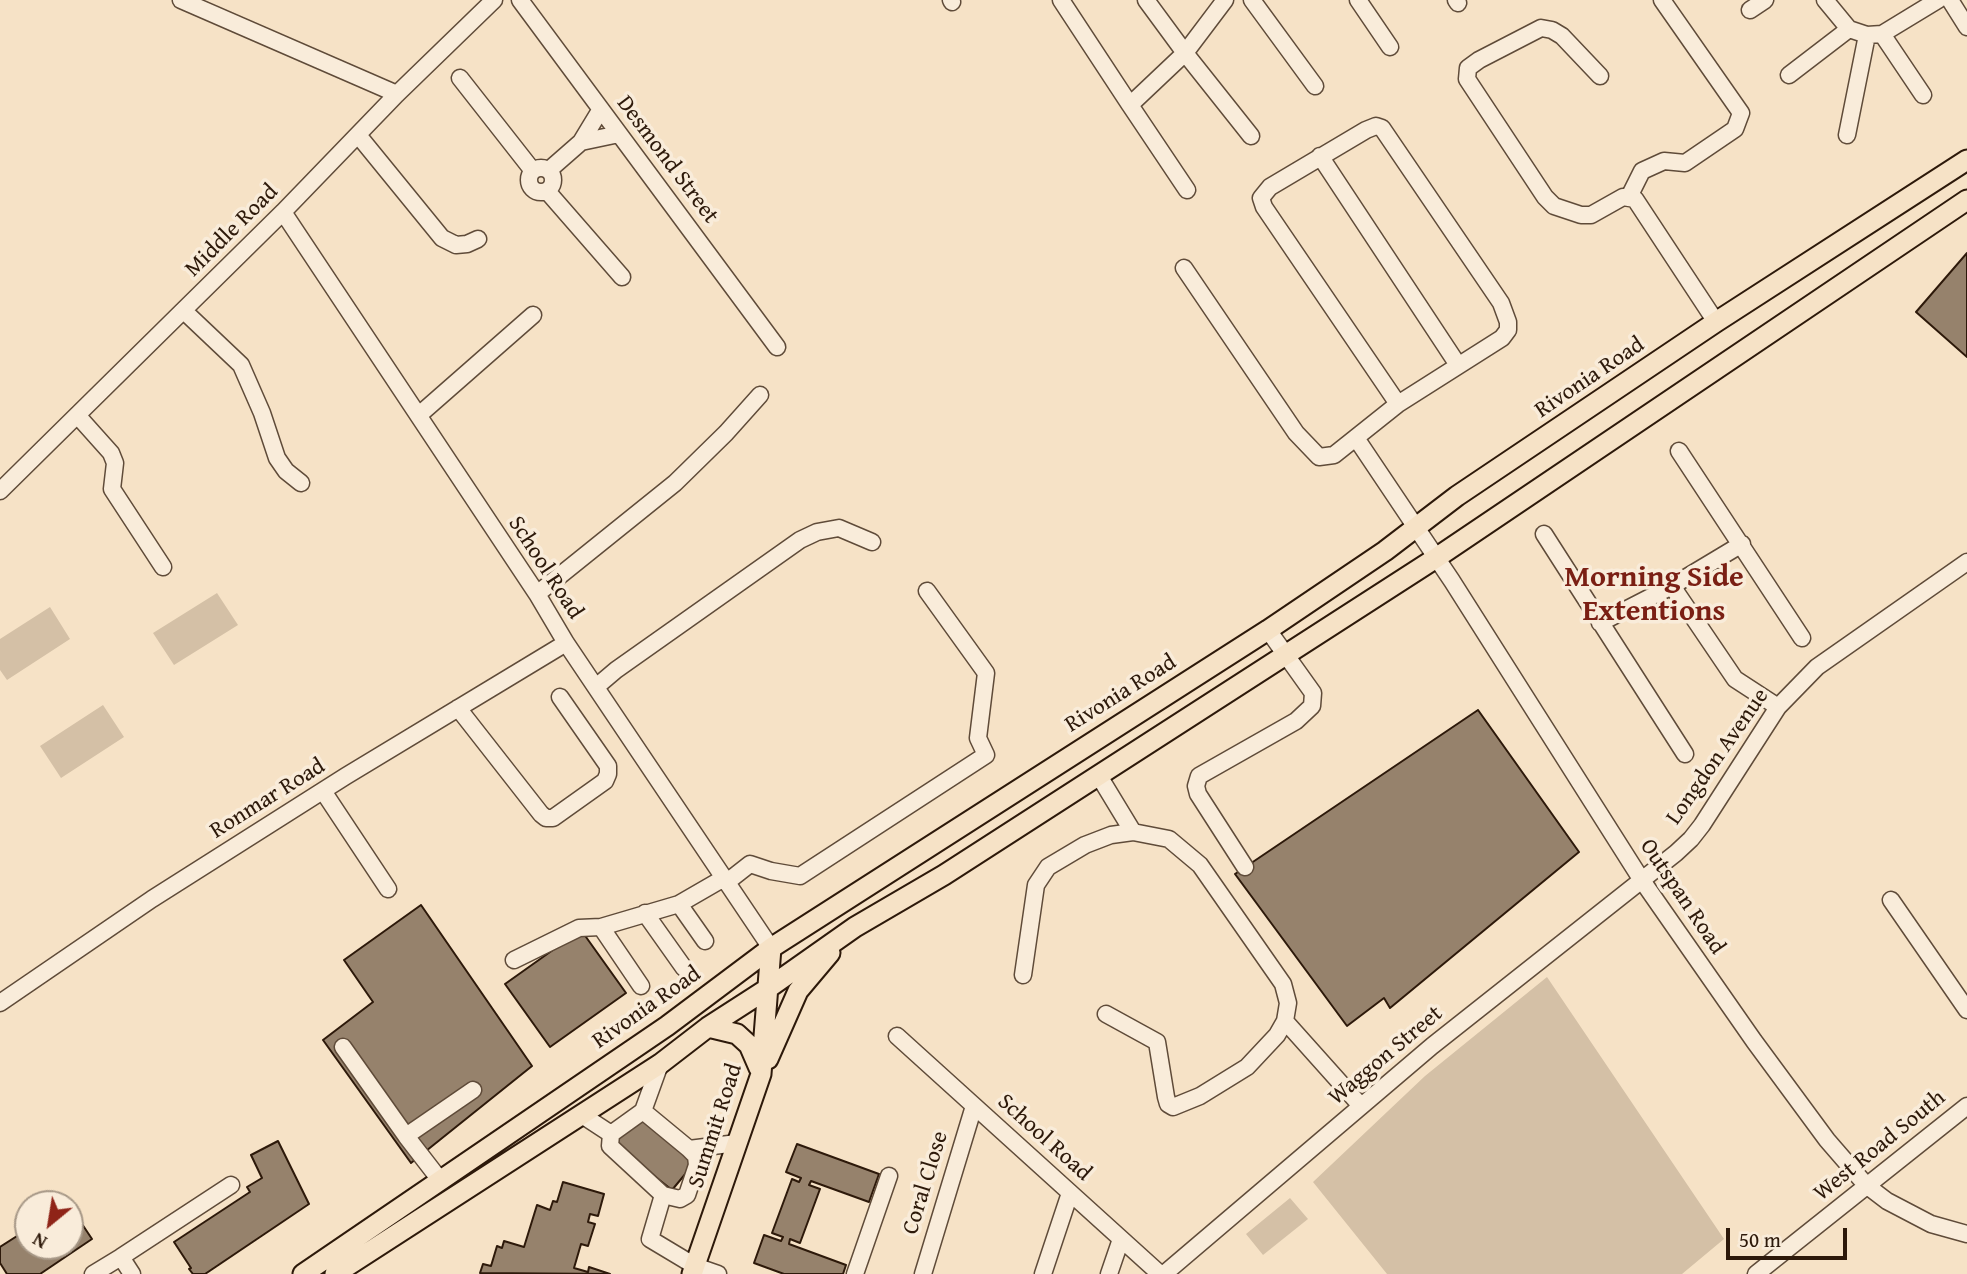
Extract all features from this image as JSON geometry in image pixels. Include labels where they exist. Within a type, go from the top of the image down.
[{"type":"main road","name":"Rivonia Road","points":[[303,1274],[667,1026],[771,948],[1268,630],[1416,529],[1457,496],[1716,322],[1967,160]]},
{"type":"main road","points":[[335,1274],[660,1064],[708,1027],[855,927],[944,875],[1436,558],[1967,200]]},
{"type":"main road","points":[[761,1075],[798,990],[855,927]]},
{"type":"main road","name":"Summit Road","points":[[694,1270],[761,1075],[771,948]]},
{"type":"main road","points":[[708,1027],[737,1034],[755,1054],[761,1075]]},
{"type":"main road","points":[[440,1180],[456,1186],[477,1182]]},
{"type":"street","points":[[181,0],[397,94]]},
{"type":"street","name":"Middle Road","points":[[0,491],[284,212],[397,94],[494,0]]},
{"type":"street","name":"Desmond Street","points":[[520,0],[777,347]]},
{"type":"street","points":[[1061,0],[1187,190]]},
{"type":"street","points":[[1146,0],[1251,136]]},
{"type":"street","points":[[1130,105],[1185,53],[1225,0]]},
{"type":"street","points":[[1252,0],[1315,86]]},
{"type":"street","points":[[1358,0],[1390,47]]},
{"type":"street","points":[[1629,197],[1642,172],[1653,164],[1685,163],[1735,129],[1741,113],[1662,0]]},
{"type":"street","points":[[1750,10],[1765,0]]},
{"type":"street","points":[[1825,0],[1849,29],[1875,34],[1923,94]]},
{"type":"street","points":[[1950,0],[1967,27]]},
{"type":"street","points":[[1847,135],[1875,34],[1930,2]]},
{"type":"street","points":[[1600,76],[1562,36],[1541,28],[1479,60],[1468,68],[1467,79],[1545,197],[1554,206],[1581,215],[1591,215],[1623,197],[1629,197],[1639,204],[1716,322]]},
{"type":"street","points":[[1788,75],[1849,29]]},
{"type":"street","points":[[460,78],[541,170]]},
{"type":"street","points":[[582,142],[601,109]]},
{"type":"street","points":[[1184,268],[1296,433],[1319,457],[1334,455],[1398,404],[1502,338],[1508,330],[1508,321],[1501,303],[1382,128],[1371,127],[1270,187],[1263,195],[1262,203],[1398,404]]},
{"type":"street","points":[[619,134],[582,142],[529,176],[531,187],[541,192],[547,191],[622,277]]},
{"type":"street","points":[[358,135],[442,238],[456,245],[478,239]]},
{"type":"street","points":[[1321,156],[1458,365]]},
{"type":"street","name":"School Road","points":[[284,212],[537,594],[566,643],[771,948]]},
{"type":"street","points":[[184,311],[240,365],[262,413],[277,458],[286,471],[301,483]]},
{"type":"street","points":[[419,415],[533,314]]},
{"type":"street","points":[[537,594],[675,484],[760,395]]},
{"type":"street","points":[[77,415],[111,453],[115,463],[112,489],[163,567]]},
{"type":"street","name":"Outspan Road","points":[[1356,438],[1641,879],[1833,1148],[1866,1185],[1887,1202],[1931,1224],[1967,1234]]},
{"type":"street","points":[[1679,451],[1802,638]]},
{"type":"street","points":[[596,687],[800,540],[817,532],[839,528],[872,542]]},
{"type":"street","points":[[1544,534],[1685,754]]},
{"type":"street","points":[[1600,623],[1672,586],[1742,544]]},
{"type":"street","name":"Longdon Avenue","points":[[1641,879],[1691,839],[1778,707],[1817,667],[1967,562]]},
{"type":"street","points":[[1672,586],[1735,679],[1778,707]]},
{"type":"street","points":[[514,960],[579,928],[601,927],[679,904],[726,880],[750,864],[800,876],[986,755],[978,738],[986,673],[927,591]]},
{"type":"street","points":[[1245,867],[1198,794],[1197,779],[1309,711],[1314,703],[1313,693],[1268,630]]},
{"type":"street","name":"Ronmar Road","points":[[0,1003],[152,899],[566,643]]},
{"type":"street","points":[[458,708],[541,814],[546,818],[553,818],[605,781],[608,774],[608,766],[560,697]]},
{"type":"street","points":[[1099,776],[1133,832]]},
{"type":"street","points":[[323,791],[388,889]]},
{"type":"street","points":[[1023,975],[1036,885],[1048,867],[1085,845],[1111,835],[1133,832],[1169,839],[1200,865],[1283,984],[1288,1003],[1285,1021],[1277,1035],[1247,1067],[1200,1096],[1173,1107],[1168,1104],[1166,1097],[1157,1042],[1106,1014]]},
{"type":"street","name":"Waggon Street","points":[[1162,1274],[1442,1038],[1641,879]]},
{"type":"street","points":[[1891,900],[1967,1010]]},
{"type":"street","points":[[679,904],[705,941]]},
{"type":"street","points":[[645,914],[684,968]]},
{"type":"street","points":[[601,927],[641,986]]},
{"type":"street","points":[[1285,1021],[1361,1107]]},
{"type":"street","name":"School Road","points":[[897,1036],[1162,1274]]},
{"type":"street","points":[[343,1047],[440,1180]]},
{"type":"street","points":[[643,1111],[696,1156],[697,1165],[687,1195],[680,1199],[663,1195],[610,1146],[611,1134],[643,1111],[660,1064]]},
{"type":"street","points":[[406,1136],[473,1090]]},
{"type":"street","name":"West Road South","points":[[1756,1274],[1967,1105]]},
{"type":"street","name":"Coral Close","points":[[923,1274],[974,1106]]},
{"type":"street","points":[[583,1115],[611,1134]]},
{"type":"street","points":[[689,1149],[737,1143]]},
{"type":"street","points":[[855,1274],[889,1177]]},
{"type":"street","points":[[93,1274],[231,1185]]},
{"type":"street","points":[[1043,1274],[1070,1193]]},
{"type":"street","points":[[663,1195],[650,1239],[694,1270],[718,1274]]},
{"type":"street","points":[[1109,1274],[1121,1239]]},
{"type":"street","points":[[121,1257],[132,1274]]},
{"type":"shaded area","points":[[217,593],[238,625],[174,665],[153,633]]},
{"type":"shaded area","points":[[50,607],[70,639],[7,680],[0,670],[0,639]]},
{"type":"shaded area","points":[[103,705],[124,737],[61,778],[40,746]]},
{"type":"shaded area","points":[[1547,977],[1724,1239],[1682,1274],[1387,1274],[1313,1182],[1425,1076]]},
{"type":"shaded area","points":[[1290,1198],[1308,1219],[1263,1255],[1246,1234]]},
{"type":"building","points":[[1967,253],[1967,357],[1916,312]]},
{"type":"building","points":[[1478,710],[1579,852],[1390,1008],[1384,998],[1347,1026],[1235,874]]},
{"type":"building","points":[[421,905],[532,1066],[411,1163],[323,1040],[373,1002],[344,960]]},
{"type":"building","points":[[581,930],[626,993],[550,1047],[505,984]]},
{"type":"building","points":[[638,1115],[696,1161],[672,1190],[614,1144]]},
{"type":"building","points":[[278,1141],[309,1204],[205,1274],[193,1274],[174,1242],[250,1192],[247,1187],[262,1178],[251,1155]]},
{"type":"building","points":[[797,1144],[879,1174],[869,1202],[811,1181],[809,1185],[820,1189],[800,1243],[790,1239],[789,1244],[846,1265],[843,1274],[784,1274],[754,1263],[764,1235],[781,1241],[783,1237],[772,1233],[792,1179],[799,1182],[801,1178],[786,1172]]},
{"type":"building","points":[[563,1182],[604,1194],[598,1216],[590,1214],[588,1222],[595,1224],[588,1246],[581,1244],[574,1268],[588,1272],[589,1267],[610,1274],[480,1273],[483,1264],[491,1266],[497,1246],[502,1248],[504,1241],[524,1247],[537,1205],[550,1210],[553,1201],[557,1202]]},
{"type":"building","points":[[84,1227],[92,1239],[84,1244]]},
{"type":"building","points":[[14,1238],[14,1260],[61,1260],[40,1274],[7,1274],[0,1263],[0,1247]]},
{"type":"district","name":"Morning Side Extentions","points":[[1654,595]]}]
